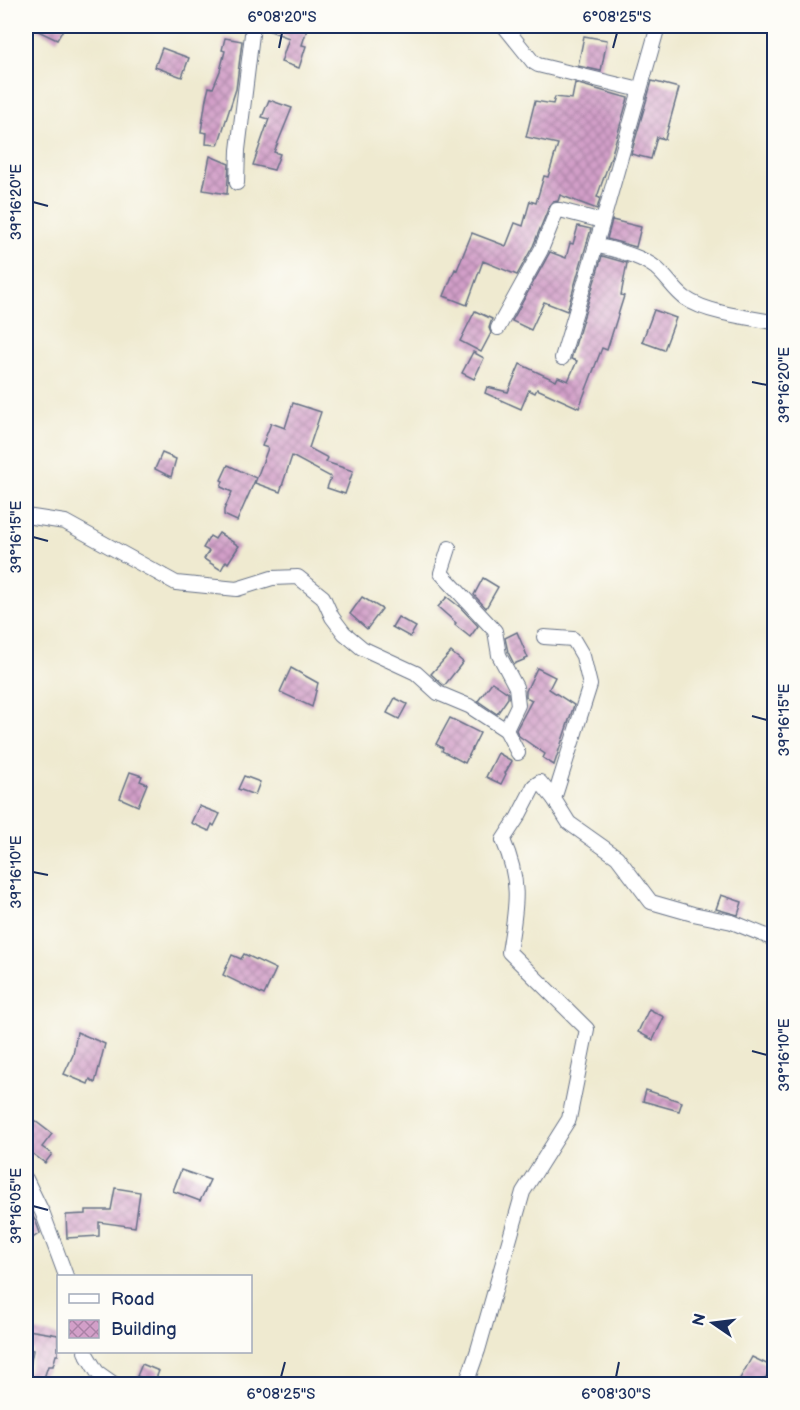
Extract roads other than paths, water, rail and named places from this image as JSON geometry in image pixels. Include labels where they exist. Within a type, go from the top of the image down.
[{"type":"street","points":[[237,183],[237,150],[253,26]]},
{"type":"street","points":[[504,26],[538,65],[640,90]]},
{"type":"street","points":[[562,358],[658,26]]},
{"type":"street","points":[[498,328],[541,250],[556,210],[602,221]]},
{"type":"street","points":[[596,244],[648,263],[687,299],[700,305],[774,322]]},
{"type":"street","points":[[26,516],[65,522],[176,584],[237,589],[272,578],[298,577],[324,597],[332,617],[344,633],[362,648],[416,673],[438,693],[470,706],[506,730],[518,753]]},
{"type":"street","points":[[449,548],[441,573],[495,631],[499,655],[516,687],[518,705],[506,730]]},
{"type":"street","points":[[544,637],[573,639],[583,656],[590,685],[554,799]]},
{"type":"street","points":[[466,1384],[488,1318],[523,1191],[569,1119],[587,1029],[509,952],[517,887],[510,857],[502,840],[518,818],[534,786],[540,782],[569,823],[617,856],[651,902],[732,922],[774,939]]},
{"type":"street","points":[[26,1179],[44,1214],[66,1275]]},
{"type":"street","points":[[86,1353],[97,1372],[114,1384]]}]
